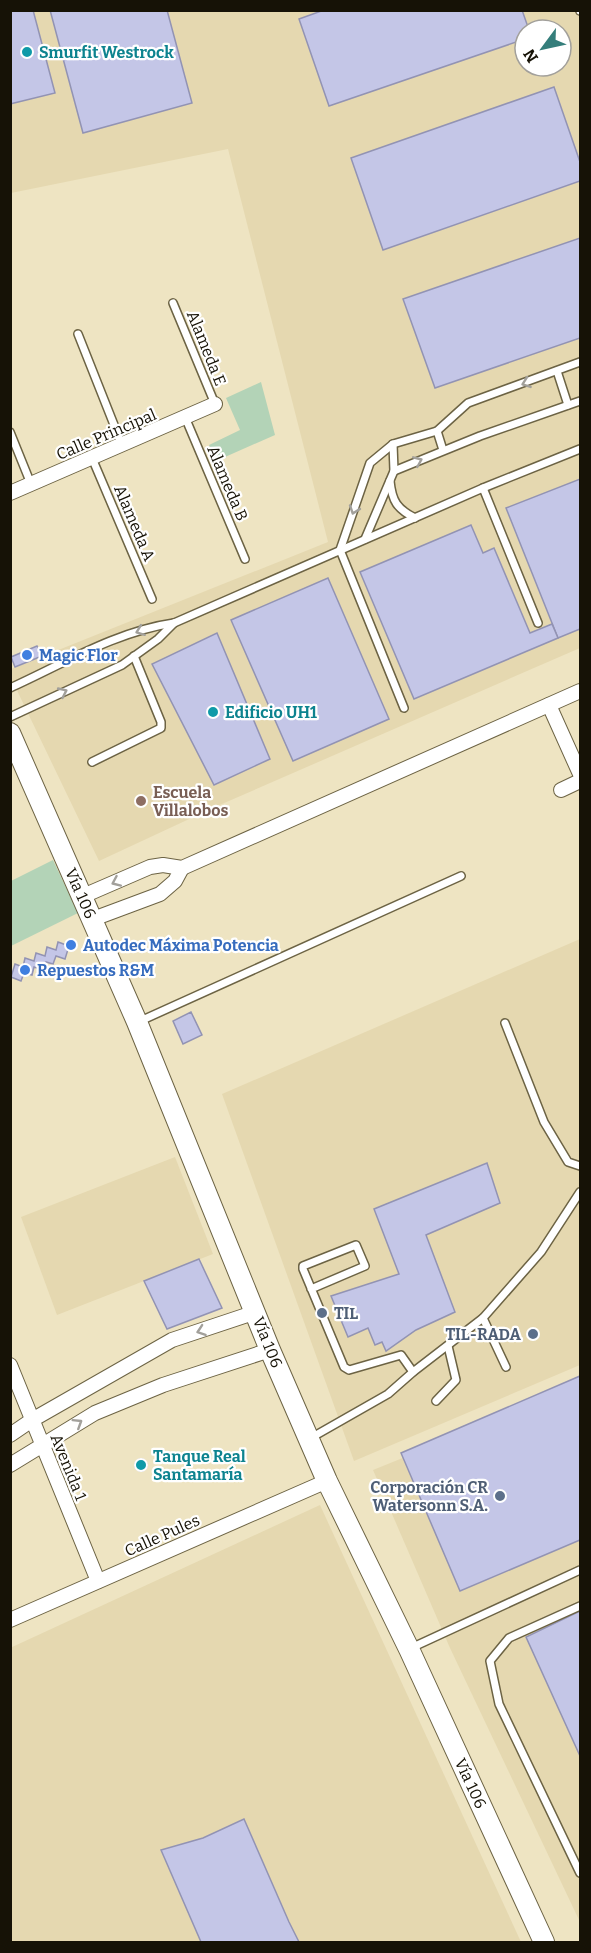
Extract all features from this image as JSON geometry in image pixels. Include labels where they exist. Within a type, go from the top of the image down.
[{"type":"main road","name":"Vía 106","points":[[10,733],[138,1022],[270,1350],[327,1481],[409,1649],[544,1942]]},
{"type":"street","name":"Calle Principal","points":[[10,493],[215,404]]},
{"type":"street","points":[[83,896],[150,867],[163,865],[182,868],[580,691]]},
{"type":"street","points":[[549,705],[580,774]]},
{"type":"street","points":[[561,790],[580,781]]},
{"type":"street","points":[[93,919],[160,894],[176,881],[182,868]]},
{"type":"street","points":[[10,1435],[32,1420],[172,1340],[256,1312]]},
{"type":"street","points":[[10,1466],[94,1413],[143,1393],[270,1350]]},
{"type":"street","name":"Avenida 1","points":[[10,1365],[98,1581]]},
{"type":"street","name":"Calle Pules","points":[[10,1620],[327,1481]]},
{"type":"lane","name":"Alameda E","points":[[173,303],[215,404]]},
{"type":"lane","points":[[78,334],[122,445]]},
{"type":"lane","points":[[404,708],[340,550],[370,463],[393,444],[437,431],[464,406],[580,362]]},
{"type":"lane","points":[[557,371],[568,405]]},
{"type":"lane","points":[[394,471],[443,450],[580,401]]},
{"type":"lane","name":"Alameda B","points":[[185,417],[245,559]]},
{"type":"lane","points":[[437,431],[443,450]]},
{"type":"lane","points":[[10,432],[31,484]]},
{"type":"lane","points":[[365,539],[394,471],[393,444]]},
{"type":"lane","points":[[10,717],[122,665],[174,623],[483,488],[580,449]]},
{"type":"lane","name":"Alameda A","points":[[92,458],[152,599]]},
{"type":"lane","points":[[390,480],[395,503],[415,518]]},
{"type":"lane","points":[[483,488],[538,623]]},
{"type":"lane","points":[[10,688],[108,643],[151,626],[174,623]]},
{"type":"lane","points":[[92,762],[161,728],[161,722],[134,656]]},
{"type":"lane","points":[[138,1022],[461,876]]},
{"type":"lane","points":[[505,1023],[544,1122],[568,1162],[580,1166]]},
{"type":"lane","points":[[309,1439],[388,1394],[483,1318],[541,1252],[580,1192]]},
{"type":"lane","points":[[311,1289],[365,1266],[358,1247],[353,1246],[303,1266],[311,1289],[346,1370],[401,1355],[413,1372]]},
{"type":"lane","points":[[483,1318],[506,1367]]},
{"type":"lane","points":[[436,1401],[456,1380],[448,1346]]},
{"type":"lane","points":[[409,1649],[580,1570]]},
{"type":"lane","points":[[580,1606],[509,1638],[490,1661],[499,1704],[580,1873]]},
{"type":"shaded area","points":[[10,11],[580,11],[580,648],[215,807],[99,861],[11,678],[11,669],[328,542],[228,149],[11,193]]},
{"type":"shaded area","points":[[580,939],[580,1365],[354,1461],[222,1094]]},
{"type":"shaded area","points":[[175,1157],[213,1254],[57,1315],[21,1217]]},
{"type":"shaded area","points":[[580,1386],[580,1922],[450,1648],[373,1470]]},
{"type":"shaded area","points":[[320,1505],[521,1942],[11,1942],[10,1648]]},
{"type":"green space","points":[[261,382],[275,435],[216,461],[209,445],[240,430],[226,398]]},
{"type":"green space","points":[[53,860],[78,913],[11,946],[11,881]]},
{"type":"building","name":"Smurfit Westrock","points":[[10,10],[33,10],[55,93],[10,104]]},
{"type":"building","points":[[50,10],[167,10],[192,103],[83,133]]},
{"type":"building","points":[[324,10],[522,10],[525,18],[513,18],[513,43],[329,106],[299,19]]},
{"type":"building","points":[[554,87],[580,162],[580,181],[383,250],[351,158]]},
{"type":"building","points":[[580,238],[580,338],[435,388],[403,299]]},
{"type":"building","points":[[580,479],[580,629],[558,638],[506,508]]},
{"type":"building","points":[[471,525],[483,553],[494,548],[530,633],[552,624],[558,638],[414,699],[360,572]]},
{"type":"building","points":[[328,578],[389,719],[293,761],[231,620]]},
{"type":"building","name":"Edificio UH1","points":[[217,633],[270,759],[214,785],[152,664]]},
{"type":"building","points":[[37,646],[42,656],[15,667],[11,657]]},
{"type":"building","points":[[58,942],[69,946],[65,959],[56,956],[53,964],[46,962],[43,970],[34,967],[32,975],[24,973],[21,981],[11,977],[15,964],[23,967],[25,958],[34,961],[36,953],[45,956],[47,947],[56,950]]},
{"type":"building","points":[[191,1012],[202,1035],[183,1044],[173,1021]]},
{"type":"building","points":[[487,1163],[500,1203],[426,1235],[455,1312],[416,1330],[386,1351],[382,1342],[375,1345],[368,1328],[348,1337],[331,1296],[399,1274],[374,1209]]},
{"type":"building","points":[[199,1259],[222,1308],[167,1329],[144,1281]]},
{"type":"building","name":"Corporación CR Watersonn S.A.","points":[[580,1376],[580,1540],[460,1591],[401,1453]]},
{"type":"building","name":"Tanque Real Santamaría","points":[[141,1459],[147,1465],[141,1471],[135,1465]]},
{"type":"building","points":[[580,1611],[580,1756],[526,1637]]},
{"type":"building","points":[[244,1819],[299,1942],[201,1942],[161,1850],[203,1838]]},
{"type":"place","name":"Smurfit Westrock","points":[[27,52]]},
{"type":"place","name":"Magic Flor","points":[[27,655]]},
{"type":"place","name":"Edificio UH1","points":[[213,712]]},
{"type":"place","name":"Escuela Villalobos","points":[[141,801]]},
{"type":"place","name":"Autodec Máxima Potencia","points":[[71,945]]},
{"type":"place","name":"Repuestos R&M","points":[[25,970]]},
{"type":"place","name":"TIL","points":[[322,1313]]},
{"type":"place","name":"TIL-RADA","points":[[533,1334]]},
{"type":"place","name":"Tanque Real Santamaría","points":[[141,1465]]},
{"type":"place","name":"Corporación CR Watersonn S.A.","points":[[500,1496]]}]
